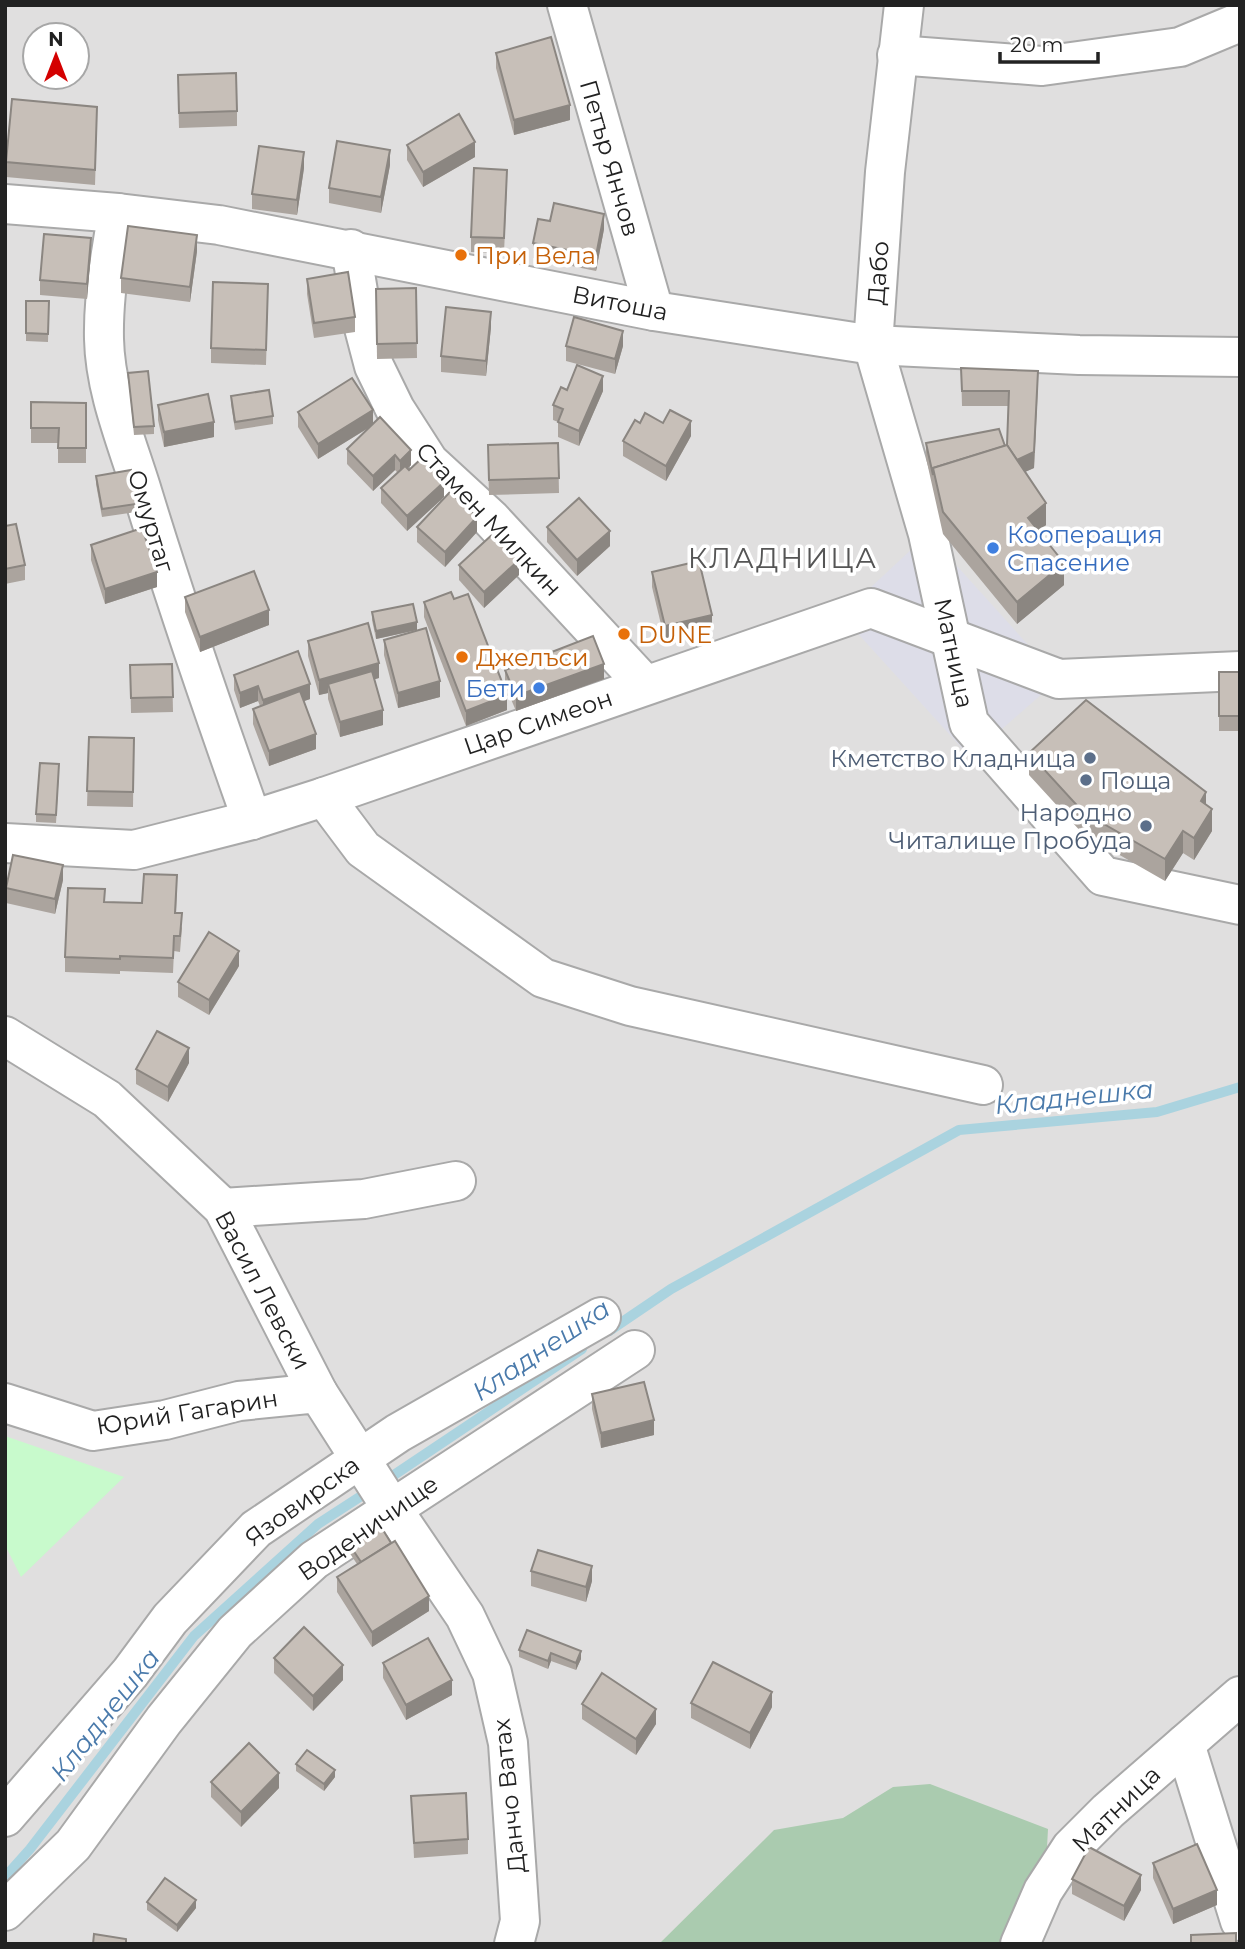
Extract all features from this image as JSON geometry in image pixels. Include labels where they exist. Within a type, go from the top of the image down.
[{"type":"street","name":"Петър Янчов","points":[[567,5],[654,311]]},
{"type":"street","name":"Дабо","points":[[904,5],[885,172],[873,345],[928,534]]},
{"type":"street","points":[[897,55],[1042,66],[1180,47],[1240,22]]},
{"type":"street","name":"Витоша","points":[[5,204],[219,225],[654,311],[873,345],[1079,355],[1240,358]]},
{"type":"street","name":"Омуртаг","points":[[118,213],[109,259],[105,315],[104,340],[109,382],[176,606],[252,820]]},
{"type":"street","name":"Стамен Милкин","points":[[351,249],[364,328],[374,366],[395,409],[429,462],[491,519],[645,685]]},
{"type":"street","name":"Матница","points":[[928,534],[969,723],[1103,876],[1240,905]]},
{"type":"street","name":"Цар Симеон","points":[[5,843],[134,850],[252,820],[871,608],[1059,679],[1240,671]]},
{"type":"street","points":[[324,797],[363,849],[543,978],[630,1006],[983,1085]]},
{"type":"street","name":"Васил Левски","points":[[5,1036],[107,1099],[223,1208],[318,1393]]},
{"type":"street","points":[[223,1208],[364,1199],[456,1181]]},
{"type":"street","name":"Язовирска","points":[[5,1817],[130,1673],[170,1619],[256,1529],[363,1463],[398,1433],[601,1317]]},
{"type":"street","name":"Воденичище","points":[[5,1911],[73,1845],[164,1720],[235,1632],[314,1560],[390,1507],[635,1350]]},
{"type":"street","points":[[318,1393],[390,1507]]},
{"type":"street","name":"Юрий Гагарин","points":[[5,1403],[93,1431],[165,1420],[239,1401],[318,1393]]},
{"type":"street","name":"Данчо Ватах","points":[[390,1507],[465,1616],[492,1673],[508,1743],[511,1936]]},
{"type":"street","name":"Матница","points":[[1020,1944],[1043,1891],[1071,1848],[1108,1811],[1240,1696]]},
{"type":"street","points":[[1185,1744],[1240,1920]]},
{"type":"shaded area","points":[[5,5],[1240,5],[1240,1944],[5,1944]]},
{"type":"shaded area","points":[[928,534],[1059,679],[970,757],[841,615]]},
{"type":"green space","points":[[5,1436],[124,1477],[21,1577],[5,1545]]},
{"type":"green space","points":[[930,1784],[1048,1829],[1046,1866],[1015,1944],[659,1944],[774,1830],[843,1818],[893,1787]]},
{"type":"building","points":[[551,37],[570,105],[514,120],[496,53]]},
{"type":"building","points":[[236,73],[237,111],[179,113],[178,75]]},
{"type":"building","points":[[12,99],[97,107],[95,170],[6,162]]},
{"type":"building","points":[[459,114],[475,142],[423,172],[407,145]]},
{"type":"building","points":[[337,141],[390,150],[381,197],[329,188]]},
{"type":"building","points":[[259,146],[304,152],[297,200],[252,194]]},
{"type":"building","points":[[474,168],[507,170],[504,238],[471,237]]},
{"type":"building","points":[[554,203],[604,214],[596,256],[533,243],[538,219],[550,221]]},
{"type":"building","points":[[128,226],[197,235],[190,287],[121,278]]},
{"type":"building","points":[[44,234],[91,238],[87,284],[40,280]]},
{"type":"building","points":[[348,272],[355,317],[314,323],[307,279]]},
{"type":"building","points":[[213,282],[268,284],[266,350],[211,348]]},
{"type":"building","points":[[416,288],[417,343],[377,344],[376,289]]},
{"type":"building","points":[[26,301],[49,301],[48,334],[26,333]]},
{"type":"building","points":[[446,307],[491,312],[486,361],[441,356]]},
{"type":"building","points":[[574,317],[623,331],[615,359],[566,346]]},
{"type":"building","points":[[577,365],[603,376],[579,431],[558,422],[563,409],[553,405],[561,387],[567,390]]},
{"type":"building","points":[[961,368],[1038,371],[1034,452],[1017,460],[1007,445],[1009,391],[962,391]]},
{"type":"building","points":[[148,371],[154,426],[134,427],[128,373]]},
{"type":"building","points":[[352,378],[373,410],[318,444],[298,412]]},
{"type":"building","points":[[269,390],[273,416],[235,422],[231,396]]},
{"type":"building","points":[[208,394],[214,422],[164,432],[158,405]]},
{"type":"building","points":[[31,402],[86,403],[86,448],[58,448],[59,428],[31,428]]},
{"type":"building","points":[[670,410],[691,421],[666,466],[623,441],[635,420],[640,423],[645,413],[663,423]]},
{"type":"building","points":[[380,417],[411,450],[400,461],[395,455],[373,476],[347,449]]},
{"type":"building","points":[[999,429],[1005,446],[933,468],[933,475],[926,443]]},
{"type":"building","points":[[558,443],[559,478],[489,480],[488,445]]},
{"type":"building","points":[[1007,445],[1046,503],[1028,518],[1064,563],[1017,602],[943,512],[933,468]]},
{"type":"building","points":[[422,458],[444,482],[407,516],[381,488],[405,466],[409,470]]},
{"type":"building","points":[[131,470],[136,504],[102,509],[96,476]]},
{"type":"building","points":[[450,492],[477,517],[445,552],[417,527]]},
{"type":"building","points":[[579,498],[610,531],[577,560],[547,527]]},
{"type":"building","points":[[16,524],[25,565],[5,569],[5,526]]},
{"type":"building","points":[[142,528],[157,572],[105,589],[91,545]]},
{"type":"building","points":[[494,533],[519,560],[484,592],[459,565]]},
{"type":"building","points":[[699,561],[712,615],[665,626],[652,572]]},
{"type":"building","points":[[254,571],[269,610],[200,637],[185,597]]},
{"type":"building","points":[[451,592],[454,599],[468,594],[507,695],[466,711],[424,602]]},
{"type":"building","points":[[413,604],[417,622],[376,631],[372,612]]},
{"type":"building","points":[[368,623],[379,663],[319,680],[308,641]]},
{"type":"building","points":[[426,628],[440,681],[398,693],[384,640]]},
{"type":"building","points":[[593,636],[604,664],[516,696],[505,670]]},
{"type":"building","points":[[298,651],[310,684],[263,700],[258,686],[240,693],[234,675]]},
{"type":"building","points":[[172,664],[173,697],[131,698],[130,665]]},
{"type":"building","points":[[372,671],[383,710],[340,722],[328,684]]},
{"type":"building","points":[[1219,672],[1240,672],[1240,716],[1219,716]]},
{"type":"building","points":[[300,691],[316,734],[269,751],[253,709]]},
{"type":"building","points":[[1086,700],[1206,792],[1201,801],[1212,809],[1194,838],[1183,831],[1165,859],[1083,812],[1029,753]]},
{"type":"building","points":[[89,737],[134,738],[133,792],[87,791]]},
{"type":"building","points":[[40,763],[59,764],[56,815],[36,814]]},
{"type":"building","points":[[13,855],[63,865],[55,899],[6,888]]},
{"type":"building","points":[[144,874],[177,875],[175,913],[182,913],[180,936],[174,936],[173,958],[65,957],[68,888],[105,889],[104,902],[142,903]]},
{"type":"building","points":[[209,932],[239,951],[209,1000],[178,982]]},
{"type":"building","points":[[157,1031],[189,1048],[168,1087],[136,1069]]},
{"type":"building","points":[[644,1382],[654,1420],[601,1433],[592,1394]]},
{"type":"building","points":[[380,1525],[391,1543],[361,1562],[349,1544]]},
{"type":"building","points":[[395,1541],[429,1596],[372,1632],[337,1577]]},
{"type":"building","points":[[538,1550],[592,1566],[586,1587],[531,1571]]},
{"type":"building","points":[[304,1627],[343,1665],[313,1696],[274,1658]]},
{"type":"building","points":[[527,1630],[581,1651],[576,1663],[551,1653],[548,1661],[519,1650]]},
{"type":"building","points":[[428,1638],[452,1680],[406,1705],[383,1663]]},
{"type":"building","points":[[713,1662],[772,1692],[750,1733],[691,1703]]},
{"type":"building","points":[[602,1673],[656,1709],[636,1739],[582,1704]]},
{"type":"building","points":[[249,1743],[279,1773],[241,1812],[211,1782]]},
{"type":"building","points":[[307,1750],[335,1770],[324,1784],[296,1764]]},
{"type":"building","points":[[466,1793],[468,1839],[414,1843],[411,1796]]},
{"type":"building","points":[[1197,1844],[1217,1890],[1173,1909],[1153,1863]]},
{"type":"building","points":[[1089,1847],[1141,1875],[1124,1906],[1072,1879]]},
{"type":"building","points":[[165,1878],[196,1900],[177,1925],[147,1902]]},
{"type":"building","points":[[1236,1933],[1236,1944],[1191,1944],[1191,1935]]},
{"type":"building","points":[[94,1934],[126,1939],[126,1944],[93,1944]]},
{"type":"waterway","name":"Кладнешка","points":[[609,1331],[671,1289],[959,1130],[1157,1112],[1240,1087]]},
{"type":"waterway","name":"Кладнешка","points":[[385,1481],[582,1349]]},
{"type":"waterway","name":"Кладнешка","points":[[5,1877],[30,1849],[194,1636],[318,1524],[372,1489]]},
{"type":"place","name":"При Вела","points":[[461,255]]},
{"type":"place","name":"Кооперация Спасение","points":[[993,548]]},
{"type":"place","name":"DUNE","points":[[624,634]]},
{"type":"place","name":"Джелъси","points":[[462,657]]},
{"type":"place","name":"Бети","points":[[539,688]]},
{"type":"place","name":"Кметство Кладница","points":[[1090,758]]},
{"type":"place","name":"Поща","points":[[1086,780]]},
{"type":"place","name":"Народно Читалище Пробуда","points":[[1146,826]]},
{"type":"district","name":"КЛАДНИЦА","points":[[783,558]]}]
